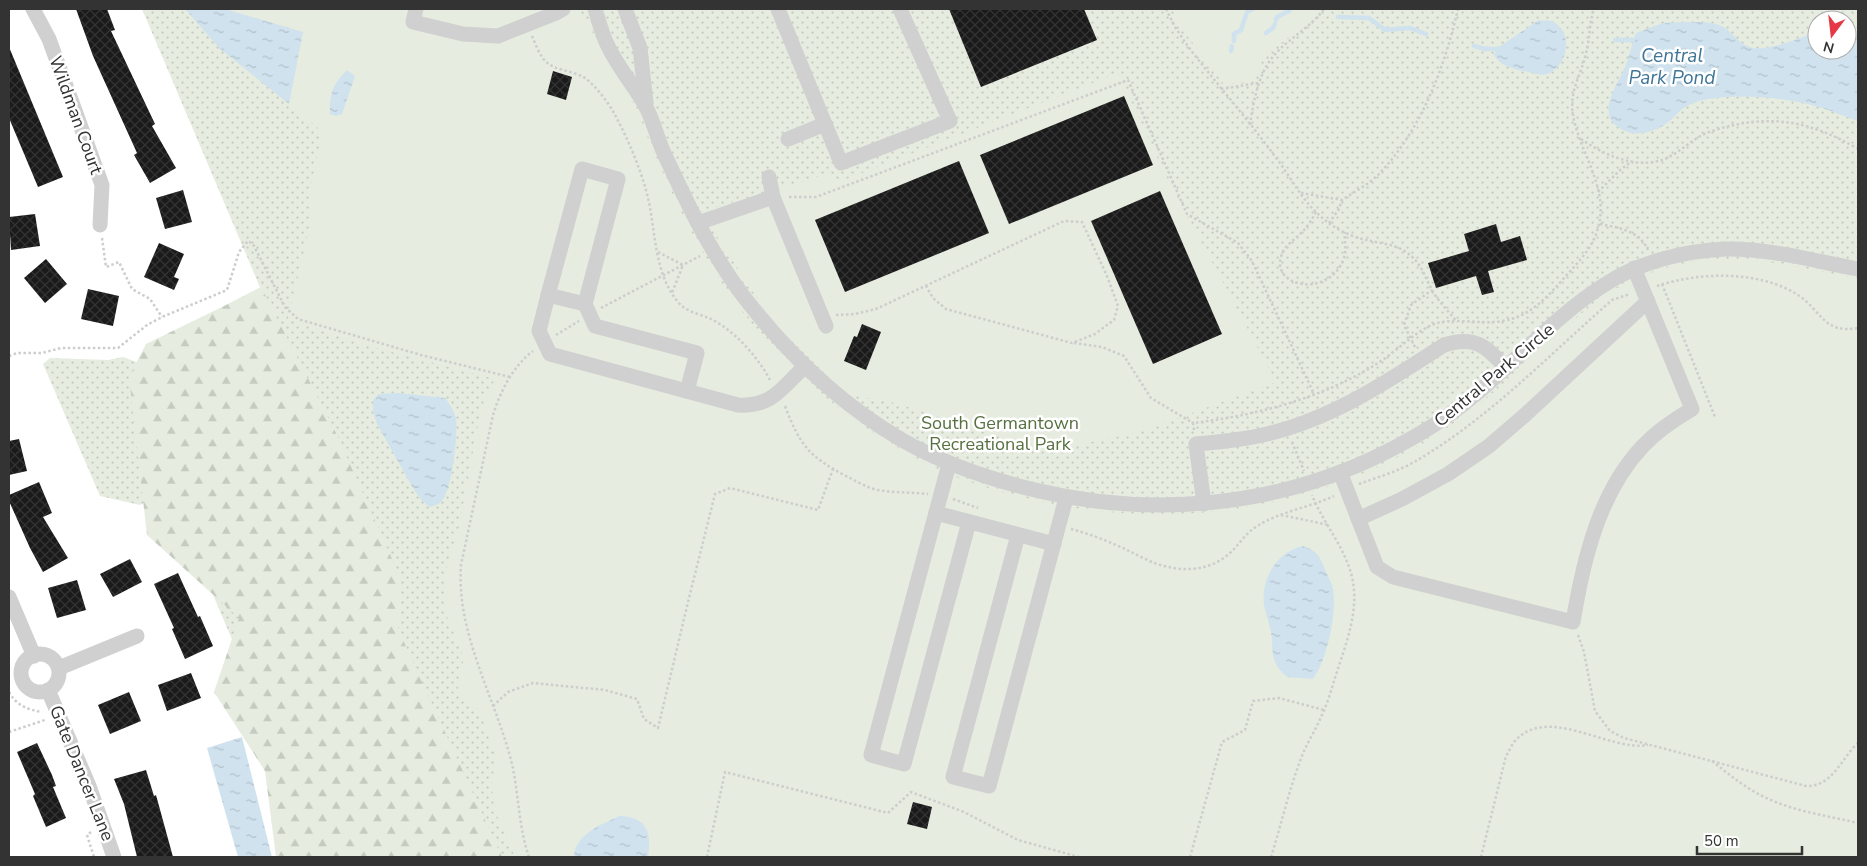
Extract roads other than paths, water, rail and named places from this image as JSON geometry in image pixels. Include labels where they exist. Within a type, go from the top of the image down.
[{"type":"street","name":"Wildman Court","points":[[33,9],[48,39],[102,185],[100,225]]},
{"type":"street","points":[[416,9],[413,22],[463,34],[498,36],[563,9]]},
{"type":"street","name":"Central Park Circle","points":[[595,9],[607,46],[646,107],[661,145],[712,249],[741,293],[768,327],[805,366],[856,410],[903,440],[949,464],[998,482],[1066,498],[1119,505],[1204,504],[1253,497],[1308,484],[1340,472],[1382,454],[1429,428],[1469,400],[1578,304],[1606,283],[1634,268],[1671,257],[1702,251],[1730,249],[1784,255],[1858,269]]},
{"type":"street","name":"Central Park Circle","points":[[625,9],[640,48],[646,107]]},
{"type":"street","points":[[778,9],[842,163],[950,121],[900,9]]},
{"type":"street","points":[[788,139],[825,124]]},
{"type":"street","points":[[687,391],[697,353],[595,326],[587,309],[618,179],[582,169],[538,331],[550,354],[738,406],[760,404],[772,398],[805,366]]},
{"type":"street","points":[[769,177],[773,197],[824,321]]},
{"type":"street","points":[[698,223],[773,197]]},
{"type":"street","points":[[1340,472],[1377,567],[1393,577],[1573,622],[1579,586],[1589,549],[1601,513],[1619,478],[1643,445],[1675,419],[1692,409],[1634,268]]},
{"type":"street","points":[[548,295],[587,309]]},
{"type":"street","points":[[1358,519],[1402,499],[1448,474],[1489,446],[1525,415],[1646,296]]},
{"type":"street","points":[[1204,504],[1196,444],[1234,440],[1285,428],[1322,416],[1358,399],[1444,345],[1456,341],[1478,343],[1489,349],[1506,368]]},
{"type":"street","points":[[949,464],[871,755],[904,764],[969,522]]},
{"type":"street","points":[[1018,535],[953,777],[989,786],[1066,498]]},
{"type":"street","points":[[936,513],[1054,544]]},
{"type":"street","points":[[9,597],[34,656],[42,654],[49,656],[59,668],[137,636]]},
{"type":"street","name":"Gate Dancer Lane","points":[[34,656],[28,659],[22,671],[22,678],[30,689],[36,691],[48,690],[56,683],[59,676],[59,668]]},
{"type":"street","name":"Gate Dancer Lane","points":[[48,690],[89,786],[114,857]]},
{"type":"water","points":[[185,9],[225,9],[303,32],[289,104],[219,48]]},
{"type":"water","points":[[1539,20],[1551,21],[1559,26],[1566,40],[1564,57],[1554,70],[1541,75],[1511,68],[1503,64],[1494,55],[1496,49]]},
{"type":"water","name":"Central Park Pond","points":[[1706,22],[1716,24],[1728,30],[1745,45],[1753,48],[1769,47],[1807,35],[1807,60],[1857,60],[1858,35],[1858,121],[1804,103],[1745,96],[1721,97],[1698,101],[1681,110],[1661,127],[1651,131],[1631,133],[1621,129],[1613,123],[1609,115],[1609,106],[1611,97],[1627,62],[1636,33],[1663,23]]},
{"type":"water","points":[[347,70],[355,76],[342,114],[336,116],[330,114],[331,95],[338,80]]},
{"type":"water","points":[[398,393],[445,398],[452,408],[456,419],[455,449],[448,487],[441,502],[430,507],[422,501],[413,488],[377,424],[373,411],[373,400],[379,394]]},
{"type":"water","points":[[1303,546],[1316,553],[1321,560],[1332,585],[1334,599],[1334,611],[1327,649],[1313,679],[1287,677],[1277,666],[1273,656],[1271,632],[1264,605],[1265,586],[1272,568],[1285,554]]},
{"type":"water","points":[[242,737],[272,857],[238,857],[207,748]]},
{"type":"water","points":[[619,816],[636,819],[646,828],[649,840],[648,857],[574,857],[575,849],[584,836]]},
{"type":"waterway","points":[[1247,12],[1253,9]]},
{"type":"waterway","points":[[1276,20],[1277,17],[1290,9]]},
{"type":"waterway","points":[[1234,41],[1234,34],[1241,30],[1246,15]]},
{"type":"waterway","points":[[1338,17],[1369,18],[1385,30],[1410,28],[1426,34]]},
{"type":"waterway","points":[[1266,33],[1275,24]]},
{"type":"waterway","points":[[1615,40],[1633,40]]},
{"type":"waterway","points":[[1231,51],[1232,46]]},
{"type":"waterway","points":[[1474,46],[1485,49],[1502,49]]},
{"type":"park label","name":"South Germantown Recreational Park","points":[[1000,433]]}]
